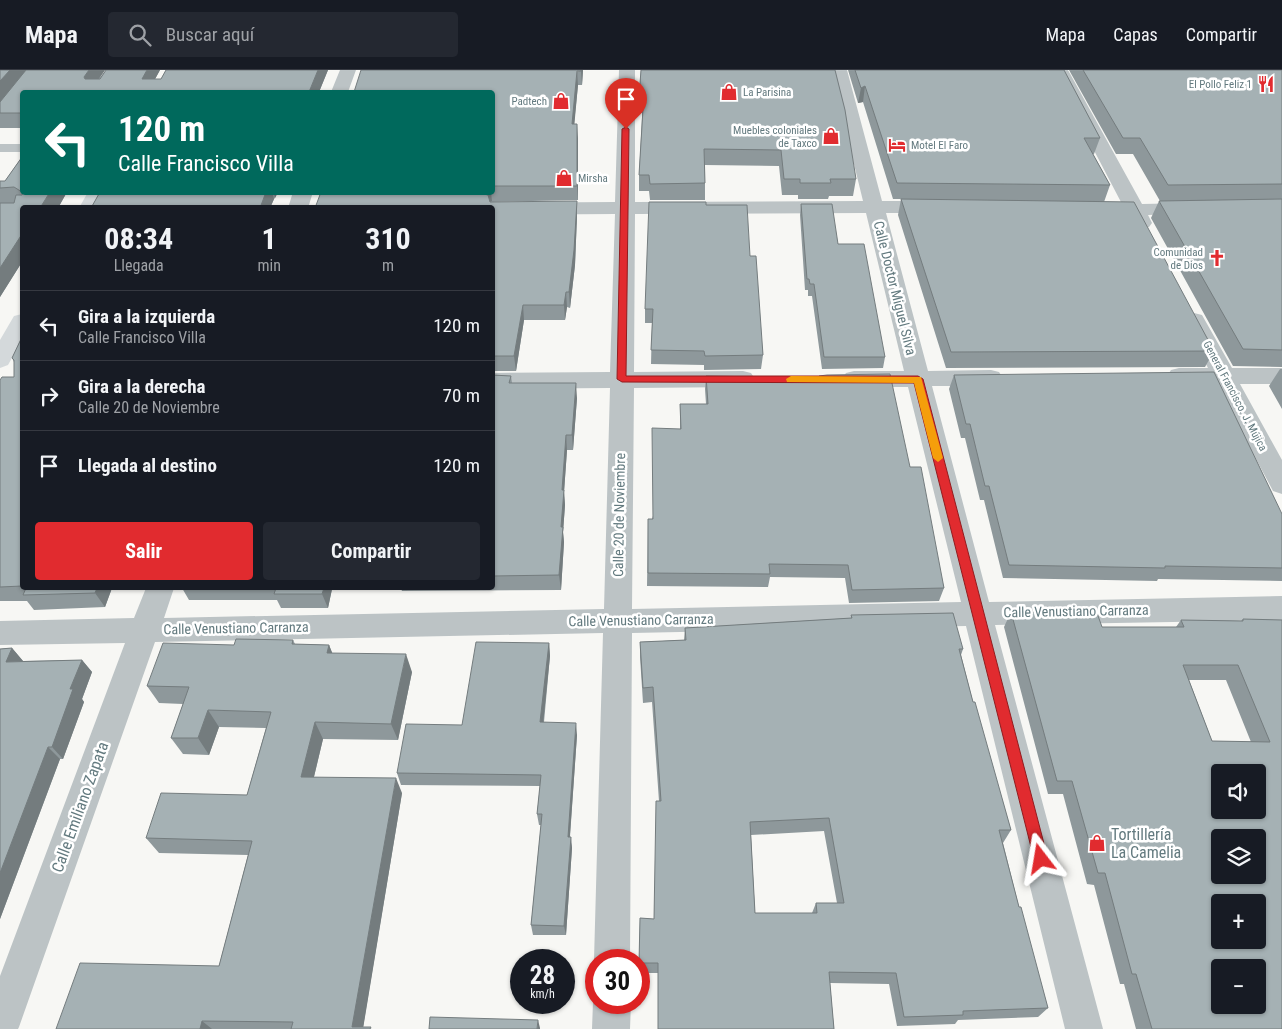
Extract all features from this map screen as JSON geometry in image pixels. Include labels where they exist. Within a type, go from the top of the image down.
[{"type":"street","points":[[341,90],[348,70]]},
{"type":"street","name":"Calle 20 de Noviembre","points":[[612,949],[626,70]]},
{"type":"street","name":"Calle Doctor Miguel Silva","points":[[839,70],[1084,1029]]},
{"type":"street","points":[[1060,70],[1154,245]]},
{"type":"street","points":[[495,208],[951,208]]},
{"type":"street","points":[[1087,209],[1213,209]]},
{"type":"street","name":"General Francisco. J. Mújica","points":[[1187,306],[1282,484]]},
{"type":"street","points":[[0,360],[20,325]]},
{"type":"street","points":[[1155,377],[1282,376]]},
{"type":"street","points":[[829,379],[1017,378]]},
{"type":"street","points":[[495,381],[770,379]]},
{"type":"street","name":"Calle Emiliano Zapata","points":[[0,1028],[159,590]]},
{"type":"street","name":"Calle Venustiano Carranza","points":[[0,633],[1282,608]]},
{"type":"street","points":[[611,1029],[612,1014]]},
{"type":"lane","points":[[0,148],[20,148]]},
{"type":"building","points":[[0,70],[10,70],[0,81]]},
{"type":"building","points":[[26,70],[89,70],[84,77],[85,79],[100,79],[106,70],[147,70],[142,79],[161,79],[166,70],[318,70],[310,90],[20,90],[20,113],[0,113],[0,102]]},
{"type":"building","points":[[361,70],[581,70],[577,71],[572,124],[577,124],[577,186],[495,186],[495,90],[355,90]]},
{"type":"building","points":[[641,70],[835,70],[845,110],[856,179],[830,179],[831,183],[800,183],[800,179],[784,179],[781,150],[704,149],[705,183],[650,184],[649,175],[639,175],[643,109],[642,97],[639,97]]},
{"type":"building","points":[[855,70],[1064,70],[1100,138],[1084,138],[1110,185],[897,183],[865,86],[861,88]]},
{"type":"building","points":[[1083,70],[1282,70],[1282,184],[1168,185],[1140,138],[1123,138]]},
{"type":"building","points":[[20,160],[20,191],[14,187],[0,188],[0,181],[5,181]]},
{"type":"building","points":[[16,195],[48,195],[42,205],[20,205],[20,237],[0,268],[0,203],[14,203]]},
{"type":"building","points":[[98,195],[265,195],[261,205],[93,205]]},
{"type":"building","points":[[320,195],[488,195],[490,202],[577,201],[569,292],[566,292],[564,305],[523,305],[514,356],[495,356],[495,205],[316,205]]},
{"type":"building","points":[[901,199],[1134,202],[1214,351],[951,352]]},
{"type":"building","name":"Comunidad de Dios","points":[[1282,199],[1282,350],[1243,349],[1159,201]]},
{"type":"building","points":[[649,202],[706,202],[706,205],[747,205],[750,256],[756,256],[763,355],[705,356],[704,351],[651,350],[653,309],[645,309]]},
{"type":"building","points":[[801,204],[832,204],[838,244],[864,244],[885,357],[824,357],[814,284],[810,284],[809,279],[807,279]]},
{"type":"building","points":[[20,341],[20,586],[0,587],[0,380],[2,377],[14,377],[14,360],[12,358]]},
{"type":"building","points":[[1214,372],[1282,514],[1282,568],[1009,565],[989,486],[985,486],[970,424],[966,424],[954,375]]},
{"type":"building","points":[[890,374],[910,467],[921,467],[944,588],[852,590],[848,565],[769,564],[770,574],[648,573],[648,519],[653,519],[652,428],[681,429],[680,404],[708,404],[706,376],[819,378],[819,376],[827,375]]},
{"type":"building","points":[[495,375],[511,376],[509,383],[576,383],[572,435],[566,435],[562,490],[564,490],[561,527],[563,527],[559,575],[495,576]]},
{"type":"building","points":[[25,590],[96,590],[95,593],[23,595]]},
{"type":"building","points":[[275,590],[323,590],[322,594],[274,594]]},
{"type":"building","points":[[1011,612],[1097,613],[1102,627],[1184,627],[1181,620],[1282,620],[1282,1029],[1152,1029],[1136,974],[1132,974],[1105,873],[1098,873],[1072,781],[1057,781]],"holes":[[[1183,665],[1238,665],[1270,742],[1212,741]]]},
{"type":"building","points":[[953,613],[963,649],[959,649],[973,702],[975,702],[1011,830],[999,830],[1048,1008],[963,1011],[963,1015],[904,1017],[896,973],[829,972],[834,1029],[658,1029],[658,963],[650,963],[650,949],[639,949],[640,918],[654,919],[656,801],[661,801],[653,687],[643,688],[640,642],[686,640],[685,628],[852,618],[851,615]],"holes":[[[829,818],[844,903],[816,903],[817,913],[755,913],[750,822]]]},
{"type":"building","points":[[236,639],[293,640],[292,644],[329,645],[327,653],[406,654],[391,724],[315,722],[301,777],[396,778],[352,1027],[371,1027],[370,1029],[291,1029],[293,1022],[202,1021],[200,1029],[56,1029],[80,963],[219,966],[252,841],[146,838],[161,793],[247,795],[271,712],[208,710],[198,738],[171,738],[189,687],[147,686],[163,643],[234,645]]},
{"type":"building","points":[[476,642],[549,643],[540,722],[576,723],[568,837],[571,837],[564,926],[531,925],[542,814],[537,814],[541,775],[397,773],[406,724],[462,725]]},
{"type":"building","points":[[12,648],[6,662],[82,660],[70,689],[73,689],[52,747],[48,747],[0,873],[0,649]]},
{"type":"building","points":[[430,1017],[538,1020],[537,1029],[429,1029]]},
{"type":"slow traffic","points":[[791,379],[918,379],[938,458]]},
{"type":"place","name":"El Pollo Feliz 1","points":[[1266,84]]},
{"type":"place","name":"La Parisina","points":[[729,92]]},
{"type":"place","name":"Padtech","points":[[561,101]]},
{"type":"place","name":"Muebles coloniales de Taxco","points":[[831,136]]},
{"type":"place","name":"Motel El Faro","points":[[897,145]]},
{"type":"place","name":"Mirsha","points":[[564,178]]},
{"type":"place","name":"Comunidad de Dios","points":[[1217,258]]},
{"type":"place","name":"Tortillería La Camelia","points":[[1097,843]]},
{"type":"route","points":[[626,129],[622,379],[918,379],[1041,859]]}]
